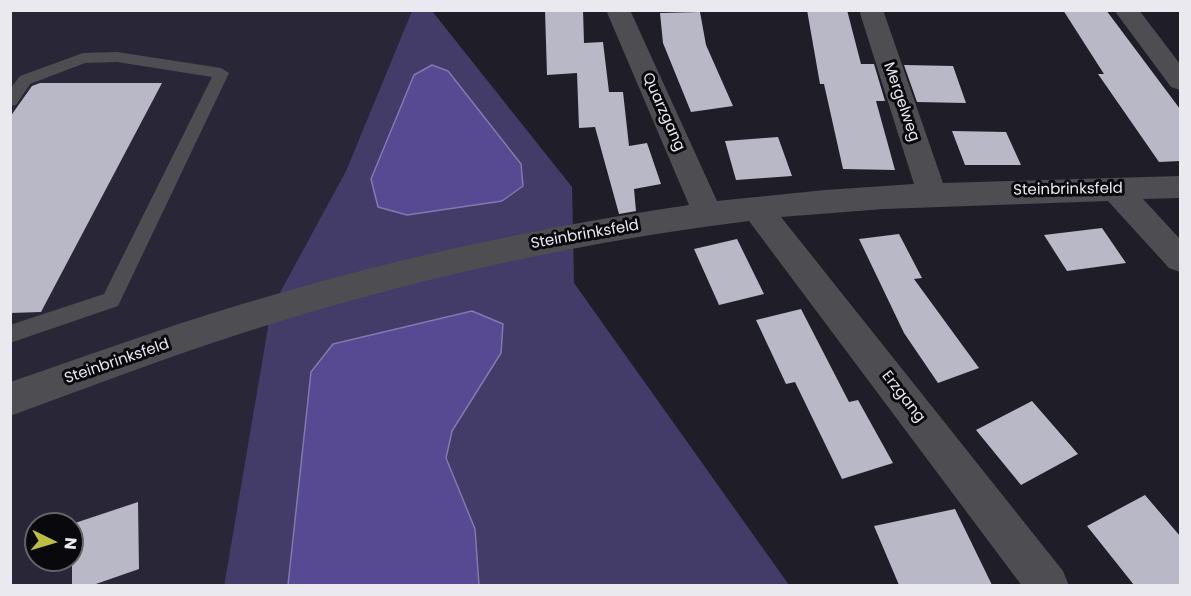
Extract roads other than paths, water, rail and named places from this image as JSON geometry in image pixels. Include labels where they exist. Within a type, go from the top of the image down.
[{"type":"street","name":"Quarzgang","points":[[618,10],[708,214]]},
{"type":"street","name":"Mergelweg","points":[[871,10],[932,193]]},
{"type":"street","points":[[1126,10],[1180,81]]},
{"type":"street","name":"Steinbrinksfeld","points":[[10,399],[271,309],[493,252],[708,214],[757,209],[932,193],[1180,187]]},
{"type":"street","points":[[1114,189],[1180,259]]},
{"type":"street","name":"Erzgang","points":[[757,209],[1048,585]]},
{"type":"lane","points":[[10,101],[25,80],[83,58],[117,57],[221,72],[111,300],[10,334]]}]
